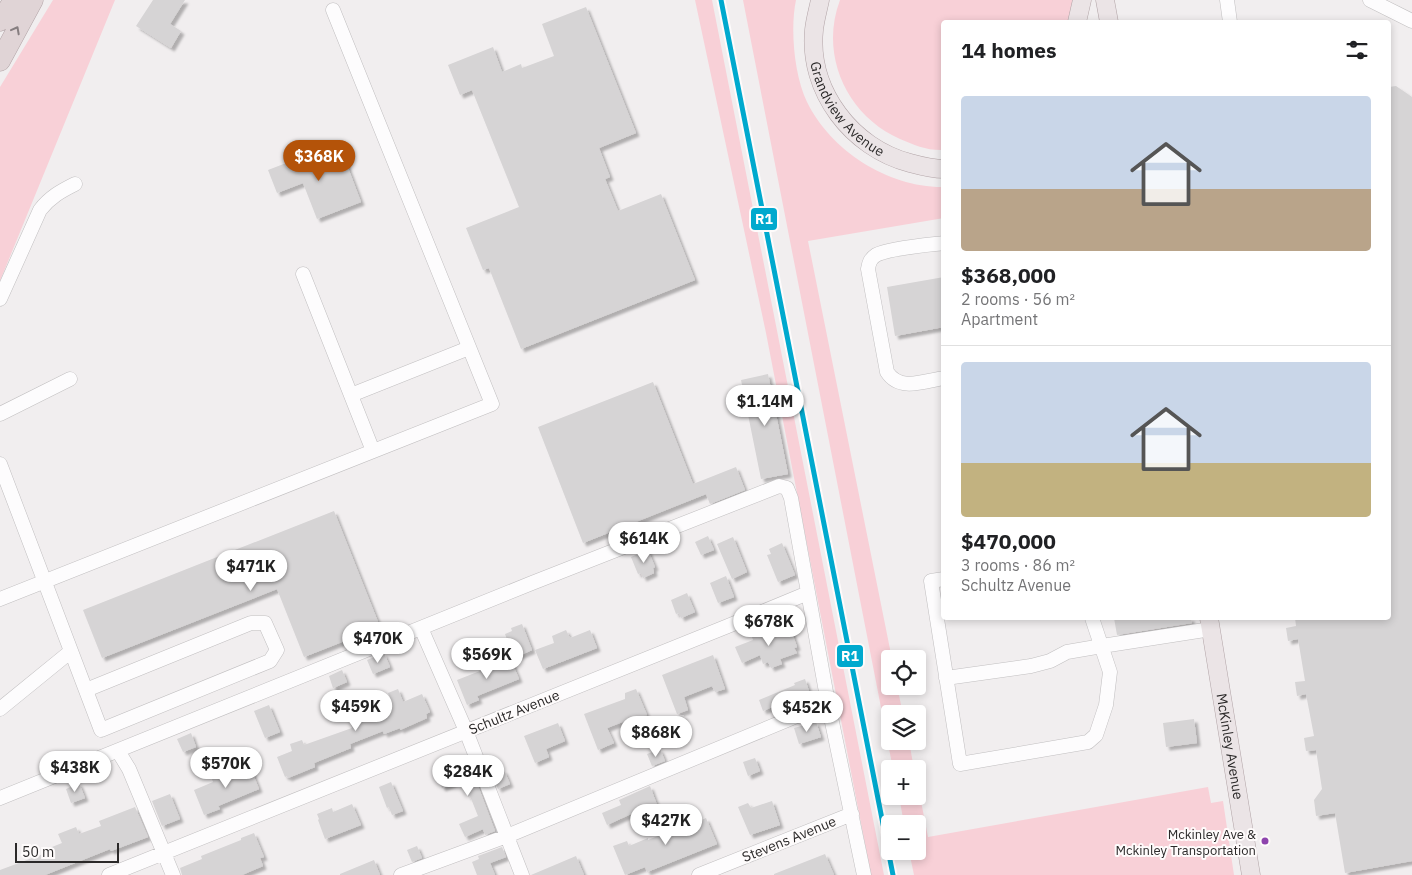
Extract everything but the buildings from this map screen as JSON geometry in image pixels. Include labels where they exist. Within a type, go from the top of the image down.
[{"type":"highway","points":[[0,21],[14,0]]},
{"type":"highway","points":[[0,61],[32,0]]},
{"type":"main road","name":"Grandview Avenue","points":[[820,0],[814,31],[815,52],[822,86],[833,107],[844,122],[871,146],[898,160],[941,168]]},
{"type":"main road","points":[[1077,20],[1082,0]]},
{"type":"main road","points":[[1106,0],[1109,20]]},
{"type":"main road","points":[[898,160],[941,157]]},
{"type":"main road","name":"McKinley Avenue","points":[[1210,623],[1251,875]]},
{"type":"street","points":[[1227,0],[1230,20]]},
{"type":"street","points":[[1370,0],[1412,21]]},
{"type":"street","points":[[0,599],[492,404],[332,10]]},
{"type":"street","points":[[0,299],[40,210],[47,200],[56,193],[75,184]]},
{"type":"street","points":[[941,243],[889,251],[876,256],[870,261],[868,269],[888,372],[892,379],[904,385],[941,379]]},
{"type":"street","points":[[304,274],[373,451]]},
{"type":"street","points":[[351,395],[469,348]]},
{"type":"street","points":[[0,414],[70,379]]},
{"type":"street","points":[[0,464],[101,730],[270,661],[277,650],[265,623],[251,623],[86,690]]},
{"type":"street","points":[[0,798],[779,486],[787,488],[791,498],[828,703],[864,875]]},
{"type":"street","points":[[941,579],[931,581],[960,764],[1088,742],[1096,735],[1106,705],[1110,672],[1093,620]]},
{"type":"street","name":"Schultz Avenue","points":[[109,875],[808,593]]},
{"type":"street","points":[[946,678],[1031,666],[1050,661],[1067,652],[1210,623]]},
{"type":"street","points":[[421,628],[466,731],[522,875]]},
{"type":"street","points":[[0,709],[70,652]]},
{"type":"street","points":[[401,875],[507,836],[828,703]]},
{"type":"street","points":[[118,751],[129,769],[173,875]]},
{"type":"street","name":"Stevens Avenue","points":[[699,875],[852,814]]},
{"type":"shaded area","points":[[53,0],[115,0],[0,281],[0,87]]},
{"type":"shaded area","points":[[695,0],[712,0],[884,875],[871,875],[766,333]]},
{"type":"shaded area","points":[[743,0],[796,0],[793,37],[799,79],[807,102],[818,120],[846,151],[883,173],[903,181],[923,186],[941,187],[941,219],[808,241],[890,650],[881,650],[881,695],[899,695],[901,705],[881,705],[881,707]]},
{"type":"shaded area","points":[[840,0],[1077,0],[1072,20],[941,20],[941,150],[927,149],[900,139],[881,129],[865,115],[852,99],[842,81],[836,62],[833,42],[834,21]]},
{"type":"shaded area","points":[[889,750],[911,750],[912,760],[891,760]]},
{"type":"shaded area","points":[[1208,787],[1211,803],[1223,801],[1234,875],[914,875],[911,860],[926,860],[926,827],[928,837]]},
{"type":"shaded area","points":[[901,805],[922,805],[924,815],[902,815]]},
{"type":"transit line","name":"R1","points":[[721,0],[893,875]]},
{"type":"place","name":"Mckinley Ave & Mckinley Transportation","points":[[1265,841]]}]
